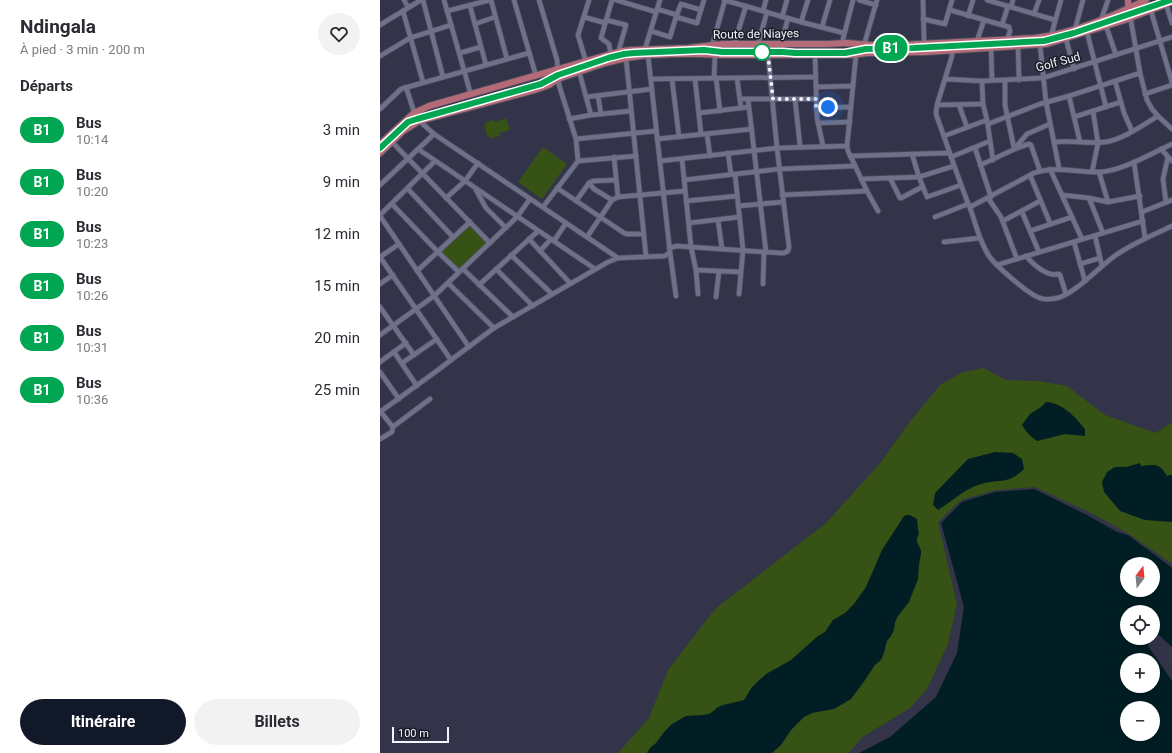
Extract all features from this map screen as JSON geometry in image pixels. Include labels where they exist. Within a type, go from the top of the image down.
[{"type":"main road","points":[[1128,0],[1129,13]]},
{"type":"main road","name":"Route de Niayes","points":[[380,144],[414,113],[429,106],[632,50],[715,55],[856,55],[868,52],[926,52],[1040,45],[1066,39],[1106,26],[1129,13],[1146,0]]},
{"type":"main road","name":"Route de Niayes","points":[[380,153],[403,131],[420,121],[543,88],[554,83],[558,79],[579,71],[646,52],[734,44],[854,43],[864,45],[900,45],[1008,40],[1051,36],[1129,13],[1151,11],[1169,3]]},
{"type":"street","points":[[404,0],[408,7]]},
{"type":"street","points":[[380,25],[422,0],[443,77]]},
{"type":"street","points":[[444,0],[471,95]]},
{"type":"street","points":[[447,11],[491,0],[507,59]]},
{"type":"street","points":[[514,0],[536,76]]},
{"type":"street","points":[[539,0],[557,60],[559,85],[576,140],[578,161],[543,207]]},
{"type":"street","points":[[586,62],[578,35],[588,0]]},
{"type":"street","points":[[611,55],[609,44],[601,38],[612,0]]},
{"type":"street","points":[[616,0],[635,6],[657,10],[697,23],[704,0]]},
{"type":"street","points":[[635,6],[637,0]]},
{"type":"street","points":[[660,0],[646,52],[651,79],[676,296]]},
{"type":"street","points":[[712,46],[725,0],[734,1],[765,12],[844,33]]},
{"type":"street","points":[[758,44],[766,0]]},
{"type":"street","points":[[782,16],[787,0]]},
{"type":"street","points":[[801,22],[808,0]]},
{"type":"street","points":[[822,28],[830,0]]},
{"type":"street","points":[[842,43],[853,0]]},
{"type":"street","points":[[859,0],[876,2],[864,45]]},
{"type":"street","points":[[923,0],[924,44],[926,52]]},
{"type":"street","points":[[923,19],[945,24],[952,0]]},
{"type":"street","points":[[968,16],[973,0]]},
{"type":"street","points":[[987,0],[995,1],[1009,7],[1055,20]]},
{"type":"street","points":[[1002,25],[1013,0]]},
{"type":"street","points":[[1034,14],[1038,0]]},
{"type":"street","points":[[1051,36],[1061,0]]},
{"type":"street","points":[[1075,29],[1083,0]]},
{"type":"street","points":[[1102,20],[1108,0]]},
{"type":"street","points":[[1169,3],[1172,22]]},
{"type":"street","points":[[651,31],[670,37],[681,4],[701,10]]},
{"type":"street","points":[[470,6],[486,65]]},
{"type":"street","points":[[734,44],[746,6]]},
{"type":"street","points":[[950,10],[1009,28],[1008,40]]},
{"type":"street","points":[[403,11],[423,82]]},
{"type":"street","points":[[1145,94],[1172,84],[1151,11]]},
{"type":"street","points":[[1129,13],[1145,94],[1158,116],[1172,129]]},
{"type":"street","points":[[475,24],[496,17]]},
{"type":"street","points":[[584,17],[626,25],[618,53]]},
{"type":"street","points":[[781,44],[788,18]]},
{"type":"street","points":[[977,41],[984,20]]},
{"type":"street","points":[[380,56],[410,38],[451,25]]},
{"type":"street","points":[[1106,26],[1116,55]]},
{"type":"street","points":[[1087,32],[1106,107]]},
{"type":"street","name":"Golf Sud","points":[[945,79],[1018,80],[1043,78],[1172,37]]},
{"type":"street","points":[[1066,39],[1074,69]]},
{"type":"street","points":[[952,42],[952,56],[936,113],[980,238],[988,255],[1020,285],[1041,299],[1058,298],[1085,281],[1121,252],[1172,226]]},
{"type":"street","points":[[1040,45],[1046,102],[1059,168]]},
{"type":"street","points":[[1018,46],[1018,80]]},
{"type":"street","points":[[460,53],[481,47]]},
{"type":"street","points":[[991,48],[992,80]]},
{"type":"street","points":[[381,108],[401,89],[406,87],[529,53]]},
{"type":"street","points":[[715,55],[715,78],[720,111]]},
{"type":"street","points":[[393,426],[380,412],[494,328],[608,262],[618,258],[665,256],[670,250],[677,246],[784,253],[788,249],[768,55]]},
{"type":"street","points":[[815,55],[816,108],[823,146]]},
{"type":"street","points":[[856,55],[847,146],[850,156],[878,211]]},
{"type":"street","points":[[626,58],[646,256]]},
{"type":"street","points":[[1166,64],[1172,62]]},
{"type":"street","points":[[579,71],[591,115]]},
{"type":"street","points":[[944,136],[967,127],[1008,116],[1046,102],[1140,73]]},
{"type":"street","points":[[651,79],[816,77]]},
{"type":"street","points":[[737,78],[741,108]]},
{"type":"street","points":[[672,79],[679,137]]},
{"type":"street","points":[[695,79],[701,134]]},
{"type":"street","points":[[982,80],[983,104],[988,122],[993,160]]},
{"type":"street","points":[[1004,80],[1005,105],[1014,148]]},
{"type":"street","points":[[1116,81],[1124,113],[1132,131]]},
{"type":"street","points":[[816,87],[853,86]]},
{"type":"street","points":[[406,87],[416,118],[434,134],[618,258]]},
{"type":"street","points":[[586,97],[652,89]]},
{"type":"street","points":[[598,96],[601,114]]},
{"type":"street","points":[[1069,96],[1080,142]]},
{"type":"street","points":[[740,99],[816,99]]},
{"type":"street","points":[[748,99],[765,252],[763,284]]},
{"type":"street","points":[[795,99],[800,146]]},
{"type":"street","points":[[1074,118],[1121,102]]},
{"type":"street","points":[[937,105],[983,104]]},
{"type":"street","points":[[959,105],[967,127]]},
{"type":"street","points":[[699,113],[749,107]]},
{"type":"street","points":[[816,108],[851,107]]},
{"type":"street","points":[[569,119],[631,111]]},
{"type":"street","points":[[1092,172],[1098,143],[1093,112]]},
{"type":"street","points":[[1055,142],[1107,142],[1132,131],[1158,116]]},
{"type":"street","points":[[818,123],[850,122]]},
{"type":"street","points":[[1014,148],[1027,134],[1050,124]]},
{"type":"street","points":[[657,139],[752,129]]},
{"type":"street","points":[[576,140],[656,131]]},
{"type":"street","points":[[380,185],[434,134]]},
{"type":"street","points":[[708,134],[710,156]]},
{"type":"street","points":[[850,156],[912,154],[950,155],[975,148],[990,141]]},
{"type":"street","points":[[392,142],[490,243]]},
{"type":"street","points":[[980,165],[993,160],[1014,148],[1030,144],[1040,171]]},
{"type":"street","points":[[935,217],[969,206],[1040,171],[1059,168],[1092,172],[1109,171],[1134,162],[1172,144]]},
{"type":"street","points":[[660,162],[754,150],[800,146],[847,146]]},
{"type":"street","points":[[975,148],[989,197],[1003,221],[1017,259]]},
{"type":"street","points":[[418,149],[595,269]]},
{"type":"street","points":[[1161,149],[1172,162]]},
{"type":"street","points":[[728,153],[737,196],[743,250],[739,294]]},
{"type":"street","points":[[912,154],[922,187],[927,197],[961,185]]},
{"type":"street","points":[[578,161],[636,156]]},
{"type":"street","points":[[614,157],[618,198]]},
{"type":"street","points":[[1166,202],[1163,179],[1168,157]]},
{"type":"street","points":[[682,159],[691,247],[696,270],[698,294]]},
{"type":"street","points":[[435,161],[380,216],[469,347]]},
{"type":"street","points":[[1134,162],[1146,238]]},
{"type":"street","points":[[446,198],[464,181],[478,163]]},
{"type":"street","points":[[684,180],[779,169],[855,166]]},
{"type":"street","points":[[861,179],[919,177],[954,166]]},
{"type":"street","points":[[1050,169],[1082,239]]},
{"type":"street","points":[[1099,172],[1108,202]]},
{"type":"street","points":[[1030,175],[1050,223]]},
{"type":"street","points":[[890,178],[900,198],[922,187]]},
{"type":"street","points":[[576,201],[588,183],[593,181],[616,180]]},
{"type":"street","points":[[588,183],[594,189],[612,200]]},
{"type":"street","points":[[475,188],[486,208],[506,228]]},
{"type":"street","points":[[557,188],[625,234],[644,234]]},
{"type":"street","points":[[408,189],[453,237]]},
{"type":"street","points":[[586,237],[612,200],[618,198],[685,191]]},
{"type":"street","points":[[782,195],[867,191]]},
{"type":"street","points":[[1062,195],[1108,202],[1140,196]]},
{"type":"street","points":[[686,201],[737,196]]},
{"type":"street","points":[[1089,198],[1103,233]]},
{"type":"street","points":[[380,335],[434,296],[518,217],[530,199]]},
{"type":"street","points":[[1142,212],[1172,200]]},
{"type":"street","points":[[1003,221],[1040,201]]},
{"type":"street","points":[[738,206],[783,202]]},
{"type":"street","points":[[392,204],[438,252],[479,285],[512,317]]},
{"type":"street","points":[[1022,212],[1039,252]]},
{"type":"street","points":[[689,224],[740,217]]},
{"type":"street","points":[[1030,231],[1050,223],[1072,217]]},
{"type":"street","points":[[718,220],[722,249]]},
{"type":"street","points":[[997,265],[1143,221]]},
{"type":"street","points":[[417,271],[470,222]]},
{"type":"street","points":[[540,251],[552,240],[566,223]]},
{"type":"street","points":[[479,285],[538,231]]},
{"type":"street","points":[[1095,236],[1102,266]]},
{"type":"street","points":[[944,242],[980,238]]},
{"type":"street","points":[[528,239],[570,283]]},
{"type":"street","points":[[1074,242],[1085,281]]},
{"type":"street","points":[[399,244],[380,257],[451,360]]},
{"type":"street","points":[[511,255],[552,294]]},
{"type":"street","points":[[1026,256],[1048,273],[1054,275],[1059,274],[1066,294]]},
{"type":"street","points":[[1080,264],[1100,258]]},
{"type":"street","points":[[496,270],[533,306]]},
{"type":"street","points":[[696,270],[741,272]]},
{"type":"street","points":[[716,297],[719,271]]},
{"type":"street","points":[[380,284],[393,275]]},
{"type":"street","points":[[448,283],[494,328]]},
{"type":"street","points":[[380,307],[414,355]]},
{"type":"street","points":[[402,363],[437,339]]},
{"type":"street","points":[[380,362],[406,343]]},
{"type":"street","points":[[394,352],[417,386]]},
{"type":"street","points":[[380,372],[399,399]]},
{"type":"street","points":[[380,439],[392,432],[393,426],[430,399]]},
{"type":"green space","points":[[506,118],[510,130],[499,133],[500,136],[490,139],[489,136],[487,136],[484,125],[486,122],[494,120],[495,122]]},
{"type":"green space","points":[[543,147],[567,164],[542,199],[518,182]]},
{"type":"green space","points":[[469,225],[487,243],[459,270],[441,252]]},
{"type":"green space","points":[[984,368],[1005,380],[1038,381],[1067,386],[1105,415],[1156,433],[1172,422],[1172,564],[1129,534],[1095,515],[1035,487],[997,490],[964,499],[938,522],[957,604],[948,644],[927,689],[910,708],[861,738],[849,753],[618,753],[649,718],[668,670],[715,609],[826,523],[881,462],[908,424],[940,385],[963,372]]},
{"type":"shaded area","points":[[1046,402],[1058,405],[1068,411],[1085,429],[1085,436],[1065,434],[1037,441],[1032,437],[1022,425],[1030,414]]},
{"type":"shaded area","points":[[995,452],[1013,453],[1022,459],[1024,469],[1007,480],[985,483],[973,487],[938,510],[933,505],[935,493],[968,459]]},
{"type":"shaded area","points":[[1140,463],[1141,466],[1159,466],[1167,476],[1172,475],[1172,522],[1145,520],[1120,511],[1104,492],[1102,482],[1107,472],[1115,467],[1126,467]]},
{"type":"shaded area","points":[[1034,489],[1087,515],[1117,532],[1128,535],[1157,557],[1120,557],[1120,597],[1160,597],[1160,559],[1172,568],[1172,647],[1160,636],[1160,605],[1120,605],[1120,645],[1148,645],[1153,653],[1120,653],[1120,693],[1160,693],[1160,664],[1172,681],[1172,753],[859,753],[890,737],[936,697],[957,653],[964,607],[941,523],[962,502],[995,492]]},
{"type":"shaded area","points":[[907,515],[917,519],[919,533],[917,542],[921,550],[918,579],[909,602],[895,622],[894,630],[887,641],[881,660],[875,665],[851,699],[834,709],[812,713],[804,717],[791,730],[781,745],[772,753],[647,753],[672,724],[686,716],[709,714],[723,705],[744,700],[752,687],[766,674],[791,660],[818,636],[825,632],[833,620],[845,613],[854,604],[866,587],[882,550],[904,516]]},
{"type":"bus line","name":"B1","points":[[380,148],[408,122],[541,84],[558,75],[624,54],[704,50],[722,52],[845,53],[866,49],[1044,41],[1059,38],[1171,0]]},
{"type":"route","points":[[762,52],[768,55],[773,99],[816,99],[816,108],[828,107]]}]
